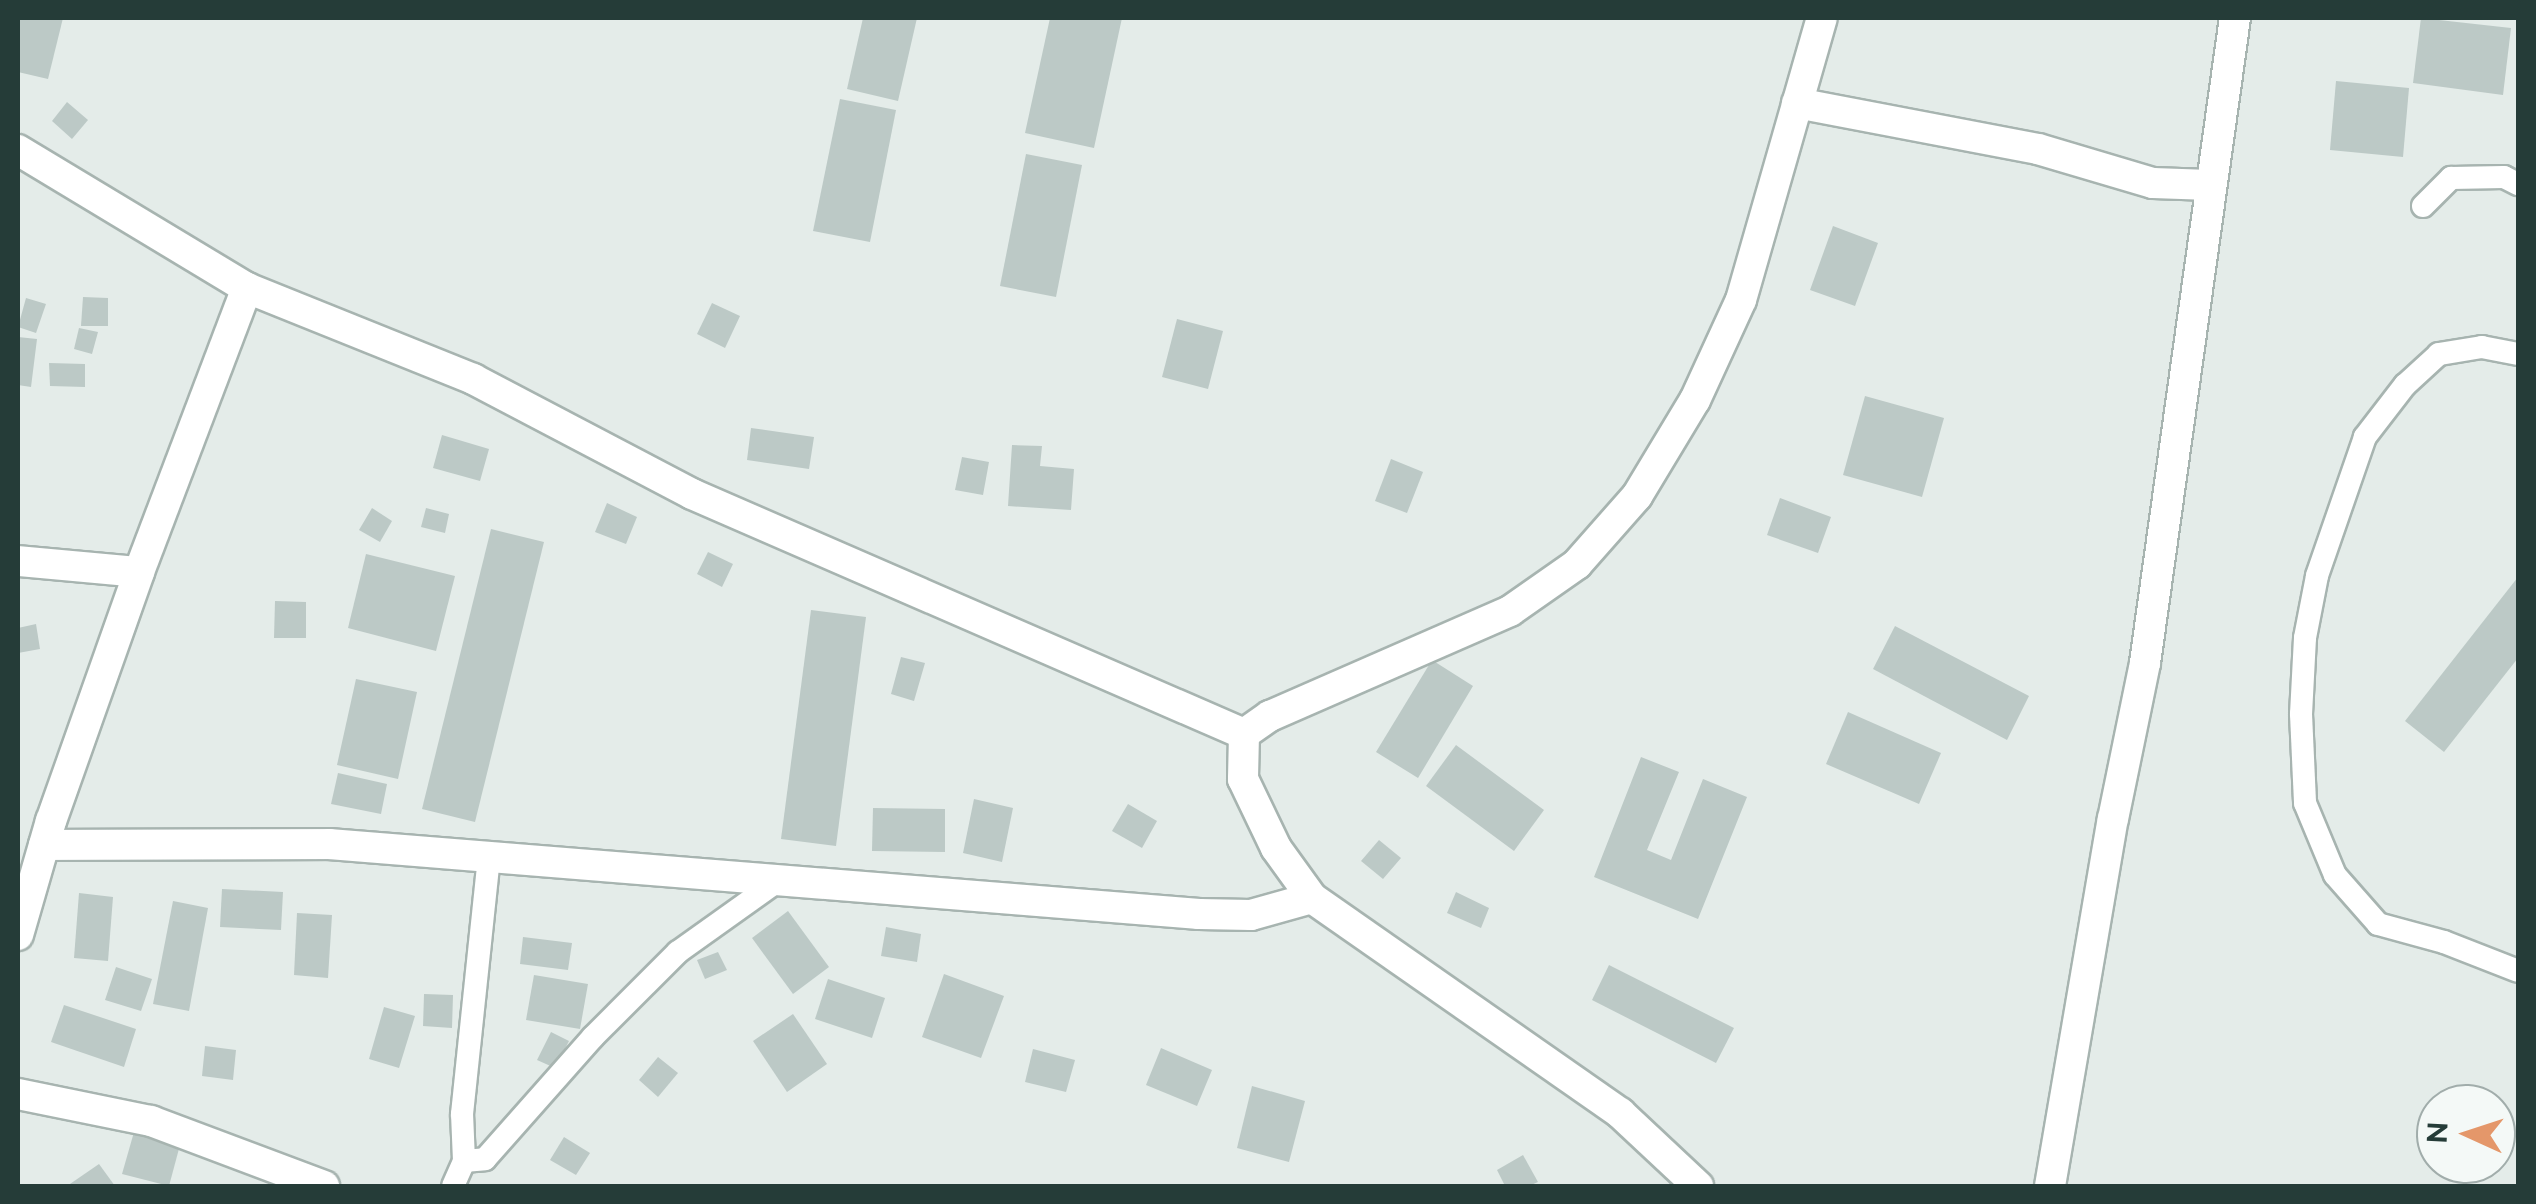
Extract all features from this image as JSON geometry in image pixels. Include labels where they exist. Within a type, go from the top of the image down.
[{"type":"street","points":[[1244,734],[1270,716],[1510,612],[1577,564],[1638,496],[1694,400],[1742,300],[1822,18]]},
{"type":"street","points":[[2050,1186],[2113,819],[2145,663],[2235,18]]},
{"type":"street","points":[[1797,103],[2038,149],[2153,183],[2210,184]]},
{"type":"street","points":[[18,150],[247,288],[473,378],[692,494],[1244,734]]},
{"type":"street","points":[[19,924],[139,572],[247,288]]},
{"type":"street","points":[[18,561],[139,572]]},
{"type":"street","points":[[1244,734],[1243,779],[1276,848],[1312,898],[1620,1112],[1698,1186]]},
{"type":"street","points":[[44,844],[329,844],[1199,914],[1251,915],[1312,898]]},
{"type":"street","points":[[18,1094],[151,1120],[324,1186]]},
{"type":"lane","points":[[2424,206],[2450,178],[2504,177],[2518,184]]},
{"type":"lane","points":[[2518,354],[2482,347],[2439,354],[2405,385],[2365,437],[2317,576],[2305,638],[2301,714],[2305,803],[2335,875],[2378,924],[2444,942],[2518,971]]},
{"type":"lane","points":[[453,1186],[464,1160],[462,1114],[489,857]]},
{"type":"lane","points":[[464,1160],[486,1159],[593,1036],[678,952],[778,880]]},
{"type":"building","points":[[18,18],[63,18],[48,79],[18,72]]},
{"type":"building","points":[[863,18],[917,18],[898,101],[847,89]]},
{"type":"building","points":[[1050,18],[1122,18],[1094,148],[1025,133]]},
{"type":"building","points":[[2421,18],[2511,28],[2503,95],[2413,83]]},
{"type":"building","points":[[2336,81],[2409,88],[2403,157],[2330,150]]},
{"type":"building","points":[[840,99],[896,110],[870,242],[813,231]]},
{"type":"building","points":[[67,102],[88,120],[72,139],[52,121]]},
{"type":"building","points":[[1026,154],[1082,165],[1056,297],[1000,286]]},
{"type":"building","points":[[1833,226],[1878,243],[1855,306],[1810,290]]},
{"type":"building","points":[[83,297],[108,298],[108,326],[81,326]]},
{"type":"building","points":[[26,298],[46,304],[36,333],[18,327]]},
{"type":"building","points":[[712,303],[740,316],[725,348],[697,334]]},
{"type":"building","points":[[1177,319],[1223,331],[1208,389],[1162,377]]},
{"type":"building","points":[[79,328],[98,332],[92,354],[74,349]]},
{"type":"building","points":[[18,337],[37,339],[31,387],[18,385]]},
{"type":"building","points":[[49,363],[85,364],[85,387],[50,386]]},
{"type":"building","points":[[1865,396],[1944,418],[1922,497],[1843,475]]},
{"type":"building","points":[[751,428],[814,437],[809,469],[747,460]]},
{"type":"building","points":[[442,435],[489,449],[480,481],[433,468]]},
{"type":"building","points":[[1012,445],[1042,446],[1040,466],[1074,469],[1071,510],[1008,506]]},
{"type":"building","points":[[962,457],[989,462],[983,495],[955,490]]},
{"type":"building","points":[[1391,459],[1423,472],[1407,513],[1375,501]]},
{"type":"building","points":[[1780,498],[1831,517],[1818,553],[1767,535]]},
{"type":"building","points":[[607,503],[637,517],[626,544],[595,532]]},
{"type":"building","points":[[372,508],[392,521],[380,542],[359,530]]},
{"type":"building","points":[[426,508],[449,514],[445,533],[421,527]]},
{"type":"building","points":[[491,529],[544,542],[475,822],[422,809]]},
{"type":"building","points":[[708,552],[733,564],[722,587],[697,574]]},
{"type":"building","points":[[366,554],[455,576],[436,651],[348,628]]},
{"type":"building","points":[[2518,577],[2518,658],[2444,752],[2405,721]]},
{"type":"building","points":[[275,601],[306,602],[306,638],[274,638]]},
{"type":"building","points":[[811,610],[866,617],[836,846],[781,839]]},
{"type":"building","points":[[36,624],[40,649],[18,653],[18,628]]},
{"type":"building","points":[[1895,626],[2029,696],[2007,740],[1873,669]]},
{"type":"building","points":[[901,657],[925,663],[914,701],[891,694]]},
{"type":"building","points":[[1432,660],[1473,686],[1418,778],[1376,752]]},
{"type":"building","points":[[356,679],[417,692],[398,779],[337,765]]},
{"type":"building","points":[[1848,712],[1941,753],[1919,804],[1826,764]]},
{"type":"building","points":[[1456,745],[1544,810],[1514,851],[1426,786]]},
{"type":"building","points":[[1641,757],[1679,772],[1647,850],[1671,860],[1703,779],[1747,797],[1698,919],[1594,877]]},
{"type":"building","points":[[338,773],[387,784],[381,814],[331,804]]},
{"type":"building","points":[[974,799],[1013,808],[1002,862],[963,853]]},
{"type":"building","points":[[1128,804],[1157,821],[1142,848],[1112,831]]},
{"type":"building","points":[[873,808],[945,809],[945,852],[872,851]]},
{"type":"building","points":[[1379,840],[1401,858],[1383,879],[1361,861]]},
{"type":"building","points":[[222,889],[283,892],[281,930],[220,927]]},
{"type":"building","points":[[1456,892],[1489,908],[1481,928],[1447,913]]},
{"type":"building","points":[[79,893],[113,897],[108,961],[74,958]]},
{"type":"building","points":[[173,901],[208,908],[189,1011],[153,1004]]},
{"type":"building","points":[[788,911],[829,967],[793,994],[752,938]]},
{"type":"building","points":[[297,913],[332,915],[328,978],[294,975]]},
{"type":"building","points":[[886,927],[921,934],[917,962],[881,956]]},
{"type":"building","points":[[523,937],[572,943],[568,970],[520,964]]},
{"type":"building","points":[[718,952],[727,970],[705,979],[697,960]]},
{"type":"building","points":[[1609,965],[1734,1028],[1716,1063],[1592,1000]]},
{"type":"building","points":[[116,967],[152,979],[141,1011],[105,1000]]},
{"type":"building","points":[[944,974],[1004,996],[981,1058],[922,1037]]},
{"type":"building","points":[[534,975],[588,984],[580,1029],[526,1020]]},
{"type":"building","points":[[828,979],[885,998],[872,1038],[815,1019]]},
{"type":"building","points":[[424,994],[453,995],[452,1028],[423,1026]]},
{"type":"building","points":[[64,1005],[136,1029],[124,1067],[51,1042]]},
{"type":"building","points":[[384,1007],[415,1016],[399,1068],[369,1059]]},
{"type":"building","points":[[793,1014],[827,1064],[787,1092],[753,1041]]},
{"type":"building","points":[[551,1032],[569,1041],[555,1068],[537,1060]]},
{"type":"building","points":[[205,1046],[236,1050],[233,1080],[202,1076]]},
{"type":"building","points":[[1161,1048],[1212,1070],[1197,1106],[1146,1085]]},
{"type":"building","points":[[1033,1049],[1075,1060],[1066,1092],[1025,1082]]},
{"type":"building","points":[[658,1057],[678,1073],[658,1097],[639,1080]]},
{"type":"building","points":[[1252,1086],[1305,1101],[1289,1162],[1237,1148]]},
{"type":"building","points":[[134,1132],[180,1145],[169,1186],[122,1174]]},
{"type":"building","points":[[564,1137],[590,1153],[576,1175],[550,1160]]},
{"type":"building","points":[[1523,1155],[1538,1182],[1505,1186],[1497,1170]]},
{"type":"building","points":[[99,1164],[115,1186],[67,1186]]}]
